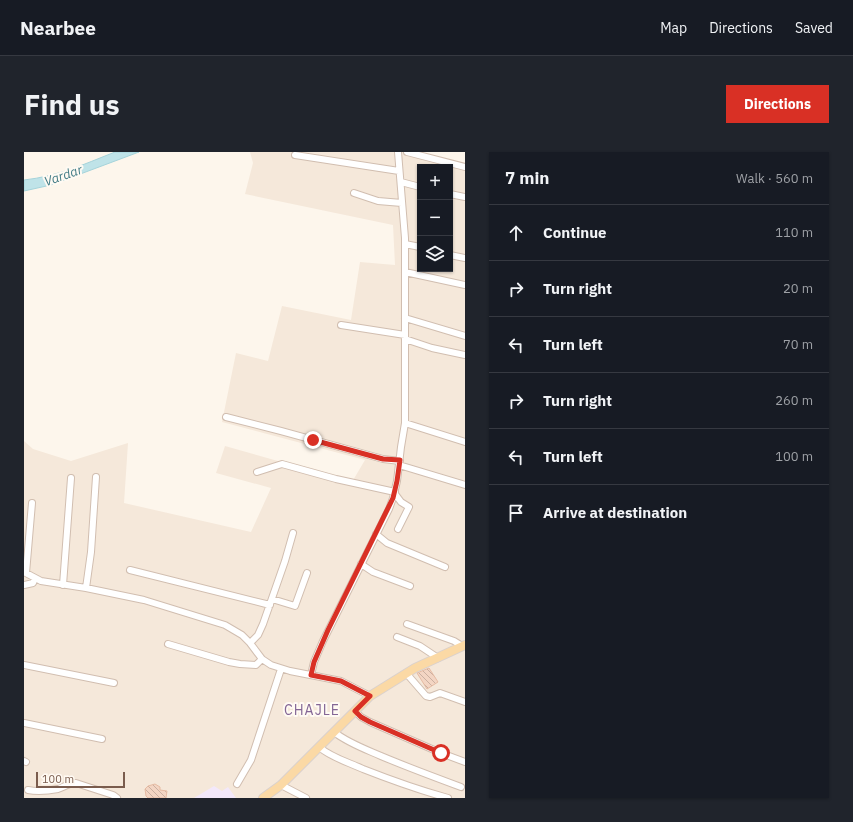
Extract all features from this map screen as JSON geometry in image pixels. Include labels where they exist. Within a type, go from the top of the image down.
[{"type":"main road","points":[[263,798],[281,785],[370,696],[406,673],[463,646]]},
{"type":"street","points":[[311,675],[314,662],[323,641],[395,493],[405,424],[405,244],[398,152]]},
{"type":"street","points":[[407,152],[465,167]]},
{"type":"street","points":[[295,155],[399,171]]},
{"type":"street","points":[[400,182],[417,186]]},
{"type":"street","points":[[354,193],[378,201],[402,203]]},
{"type":"street","points":[[453,195],[465,198]]},
{"type":"street","points":[[405,244],[417,246]]},
{"type":"street","points":[[453,256],[465,258]]},
{"type":"street","points":[[405,272],[465,286]]},
{"type":"street","points":[[405,318],[437,329],[465,336]]},
{"type":"street","points":[[341,325],[405,337],[432,348],[465,355]]},
{"type":"street","points":[[226,418],[281,431],[399,463],[465,485]]},
{"type":"street","points":[[405,424],[465,442]]},
{"type":"street","points":[[257,472],[282,464],[395,493],[400,502],[409,507],[398,529]]},
{"type":"street","points":[[86,588],[91,552],[96,477]]},
{"type":"street","points":[[63,585],[71,478]]},
{"type":"street","points":[[32,503],[25,572],[35,578],[63,585],[86,588],[144,600],[225,624],[234,629],[250,643],[262,659],[280,668],[341,681],[370,696]]},
{"type":"street","points":[[250,643],[261,630],[293,533]]},
{"type":"street","points":[[376,534],[387,543],[445,567]]},
{"type":"street","points":[[361,564],[373,572],[410,586]]},
{"type":"street","points":[[130,570],[271,602],[295,606],[307,573]]},
{"type":"street","points":[[24,585],[32,583],[35,578]]},
{"type":"street","points":[[407,624],[454,641],[463,646]]},
{"type":"street","points":[[397,636],[420,646],[438,658]]},
{"type":"street","points":[[168,644],[234,663],[256,665],[262,659]]},
{"type":"street","points":[[24,666],[114,683]]},
{"type":"street","points":[[236,784],[250,760],[280,668]]},
{"type":"street","points":[[406,673],[426,696],[430,697],[440,693],[465,702]]},
{"type":"street","points":[[355,711],[361,717],[370,722],[412,741],[465,762]]},
{"type":"street","points":[[24,723],[102,739]]},
{"type":"street","points":[[334,732],[340,737],[363,748],[417,771],[461,787]]},
{"type":"street","points":[[319,747],[328,755],[415,788],[448,798]]},
{"type":"street","points":[[28,790],[44,791],[76,783],[113,795],[117,798]]},
{"type":"street","points":[[281,785],[306,798]]},
{"type":"shaded area","points":[[250,152],[415,152],[465,164],[465,798],[24,798],[24,441],[33,449],[71,461],[128,443],[124,503],[251,532],[271,488],[216,473],[225,446],[352,482],[365,460],[222,422],[236,353],[268,361],[282,306],[351,320],[360,262],[395,265],[393,225],[245,194],[253,163]]},
{"type":"shaded area","points":[[214,786],[222,791],[228,787],[236,798],[194,798]]},
{"type":"water","name":"Vardar","points":[[115,152],[139,152],[51,185],[24,191],[24,180],[59,173]]},
{"type":"building","points":[[429,668],[438,682],[427,689],[417,673]]},
{"type":"building","points":[[155,784],[160,787],[160,790],[167,791],[166,798],[148,798],[146,796],[145,789],[148,786]]},
{"type":"district","name":"CHAJLE","points":[[312,710]]},
{"type":"route","points":[[313,440],[383,459],[400,460],[397,481],[389,509],[328,630],[314,662],[311,675],[341,681],[370,696],[355,711],[361,717],[441,753]]}]
